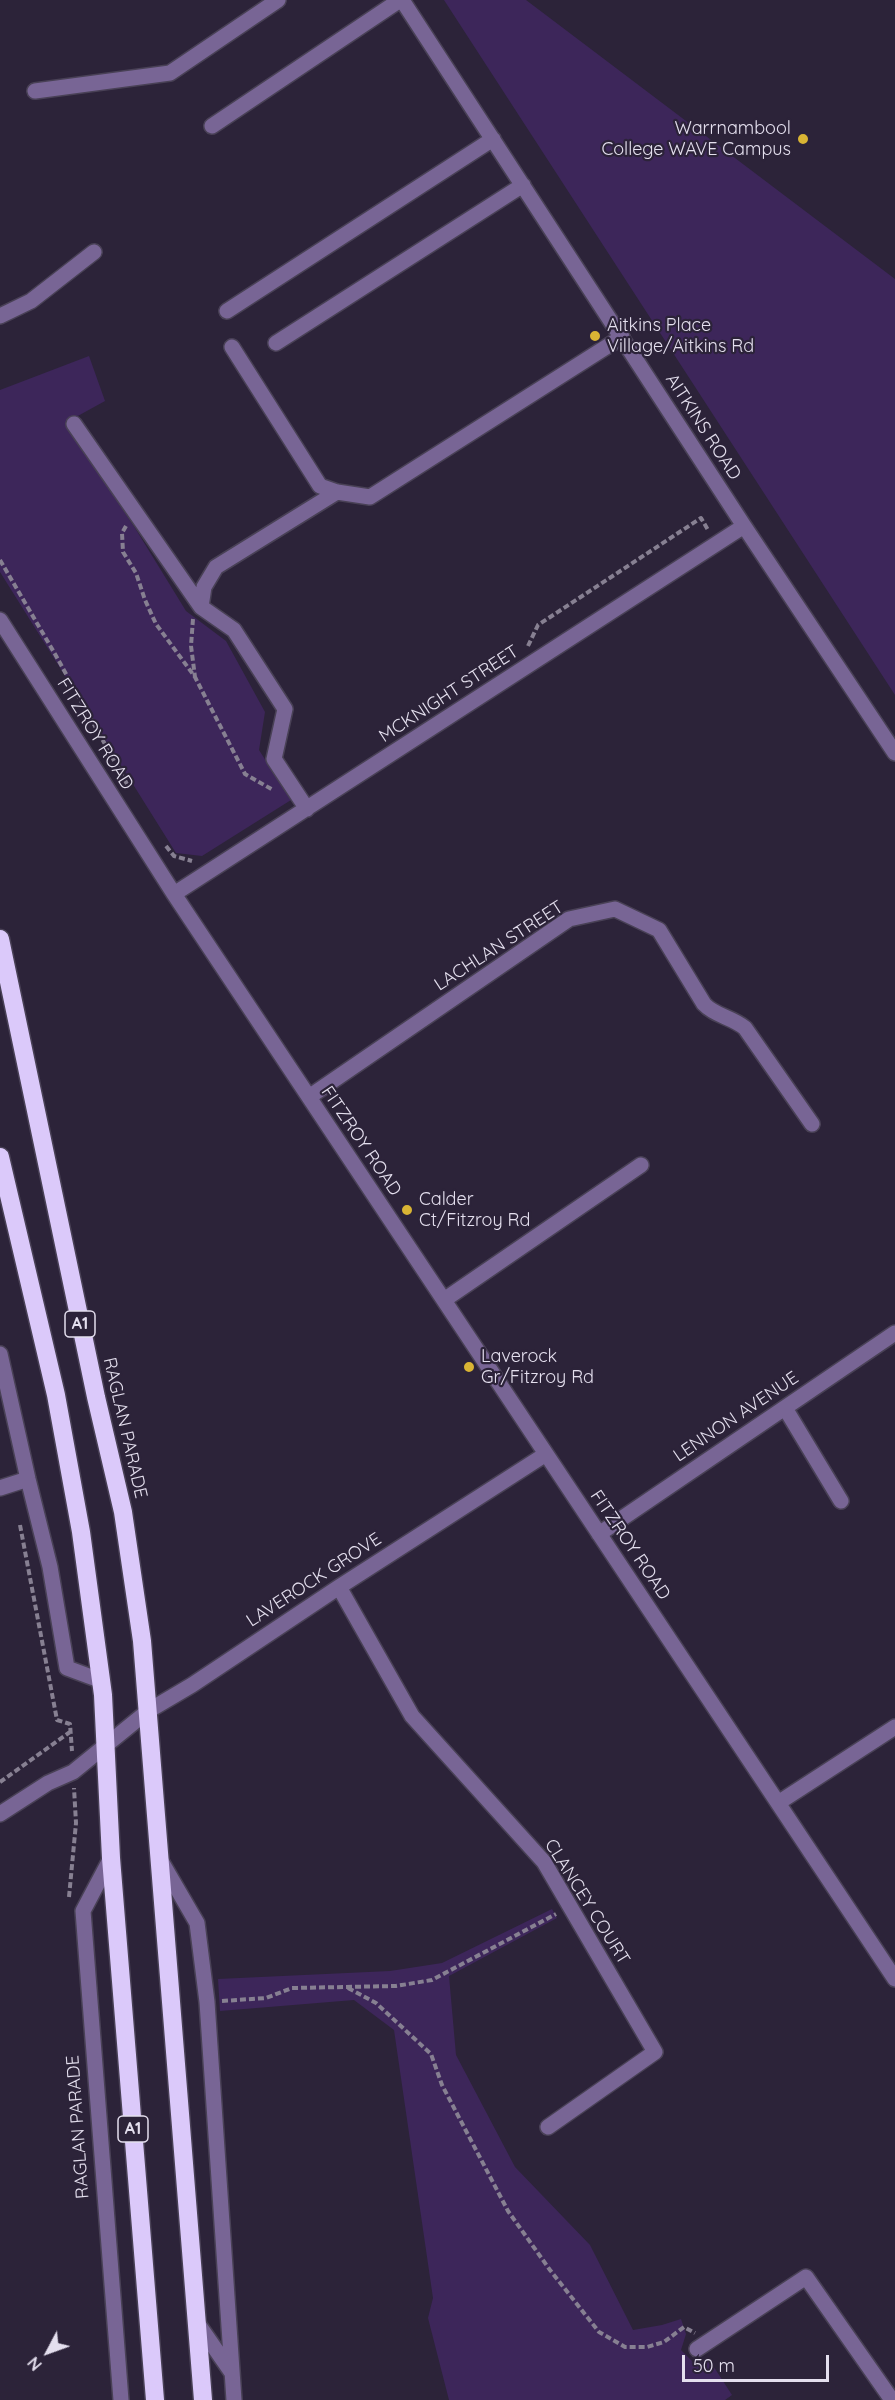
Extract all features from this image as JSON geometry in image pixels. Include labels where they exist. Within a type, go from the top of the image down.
[{"type":"highway","name":"RAGLAN PARADE","points":[[0,939],[96,1397],[123,1512],[142,1641],[203,2400]]},
{"type":"highway","name":"A1","points":[[0,1157],[56,1395],[81,1532],[102,1681],[111,1858],[155,2400]]},
{"type":"street","points":[[34,91],[170,73],[278,0]]},
{"type":"street","points":[[212,126],[401,0]]},
{"type":"street","name":"AITKINS ROAD","points":[[401,0],[895,753]]},
{"type":"street","points":[[227,311],[493,139]]},
{"type":"street","points":[[276,343],[523,185]]},
{"type":"street","points":[[0,316],[31,300],[94,252]]},
{"type":"street","points":[[232,347],[320,486],[337,492],[370,497],[622,337]]},
{"type":"street","points":[[74,424],[201,607],[234,630],[285,709],[274,759],[307,809]]},
{"type":"street","points":[[201,607],[204,587],[216,567],[337,492]]},
{"type":"street","name":"MCKNIGHT STREET","points":[[174,894],[744,526]]},
{"type":"street","name":"FITZROY ROAD","points":[[0,620],[174,894],[895,1979]]},
{"type":"street","name":"LACHLAN STREET","points":[[309,1096],[569,919],[615,909],[659,930],[695,993],[709,1009],[737,1021],[746,1028],[812,1124]]},
{"type":"street","points":[[444,1300],[641,1166]]},
{"type":"street","name":"LENNON AVENUE","points":[[599,1534],[895,1334]]},
{"type":"street","points":[[0,1354],[50,1567],[67,1668],[102,1681]]},
{"type":"street","points":[[785,1408],[841,1501]]},
{"type":"street","name":"LAVEROCK GROVE","points":[[0,1814],[48,1783],[73,1772],[147,1711],[546,1454]]},
{"type":"street","points":[[0,1488],[28,1479]]},
{"type":"street","name":"CLANCEY COURT","points":[[339,1587],[412,1716],[544,1862],[655,2052],[548,2127]]},
{"type":"street","points":[[778,1803],[895,1727]]},
{"type":"street","name":"RAGLAN PARADE","points":[[111,1858],[83,1911],[121,2400]]},
{"type":"street","name":"RAGLAN PARADE","points":[[161,1861],[197,1923],[207,2002],[234,2400]]},
{"type":"street","points":[[697,2349],[806,2277],[892,2400]]},
{"type":"street","points":[[198,2324],[232,2373]]},
{"type":"path","points":[[134,511],[122,532],[123,552],[136,573],[156,624],[195,677],[245,774],[291,800],[298,796]]},
{"type":"path","points":[[526,651],[538,625],[701,518],[717,544]]},
{"type":"path","points":[[0,561],[132,792]]},
{"type":"path","points":[[195,677],[191,622],[201,607]]},
{"type":"path","points":[[160,837],[174,856],[193,861]]},
{"type":"path","points":[[0,1782],[70,1732]]},
{"type":"path","points":[[207,2002],[266,1998],[291,1988],[396,1986],[432,1980],[570,1906]]},
{"type":"path","points":[[348,1988],[376,2003],[431,2054],[442,2085],[508,2211],[550,2270],[599,2332],[625,2348],[647,2347],[664,2342],[684,2327],[710,2340]]},
{"type":"shaded area","points":[[444,0],[526,0],[895,279],[895,695]]},
{"type":"shaded area","points":[[89,356],[105,401],[65,423],[135,528],[186,611],[226,641],[265,712],[259,750],[291,800],[202,856],[176,853],[0,572],[0,390]]},
{"type":"shaded area","points":[[552,1909],[557,1918],[449,1976],[456,2055],[515,2167],[590,2245],[633,2330],[681,2319],[686,2334],[681,2350],[695,2364],[710,2361],[732,2395],[725,2400],[449,2400],[428,2318],[433,2298],[394,2030],[354,2000],[220,2011],[218,1979],[390,1971],[442,1963]]},
{"type":"place","name":"Warrnambool College WAVE Campus","points":[[803,139]]},
{"type":"place","name":"Aitkins Place Village/Aitkins Rd","points":[[595,336]]},
{"type":"place","name":"Calder Ct/Fitzroy Rd","points":[[407,1210]]},
{"type":"place","name":"Laverock Gr/Fitzroy Rd","points":[[469,1367]]}]
